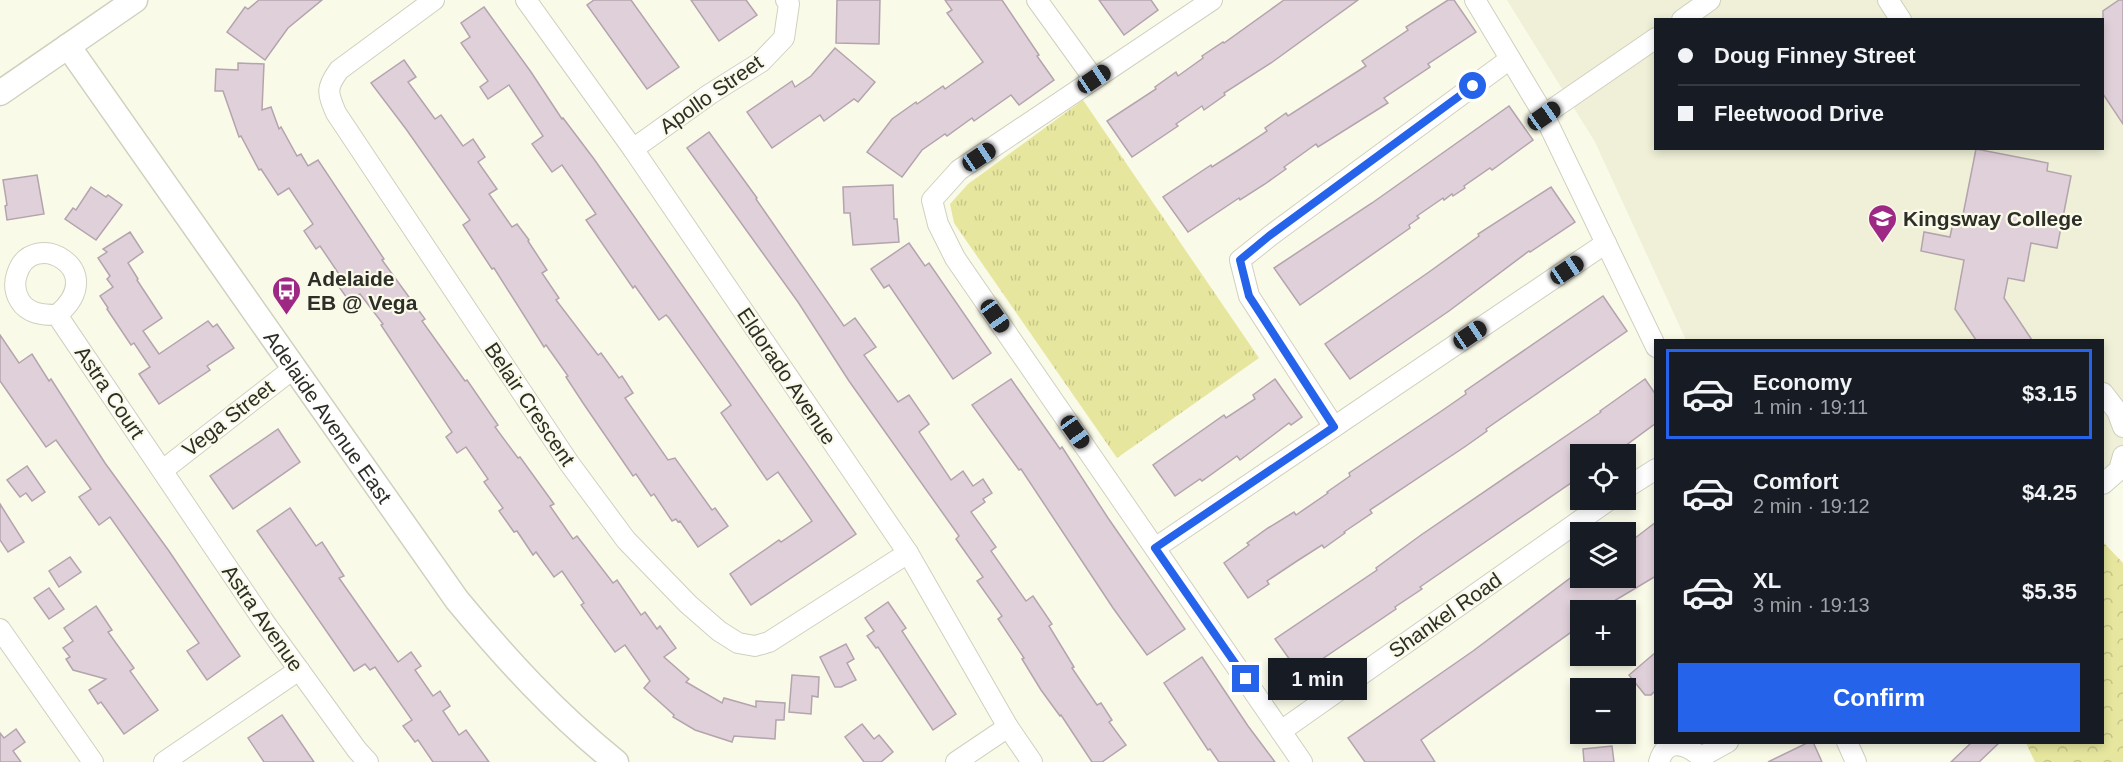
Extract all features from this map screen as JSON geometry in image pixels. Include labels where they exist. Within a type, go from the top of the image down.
[{"type":"main road","points":[[0,93],[135,0]]},
{"type":"main road","name":"Adelaide Avenue East","points":[[68,46],[457,600],[516,670],[554,709],[616,762]]},
{"type":"street","name":"Belair Crescent","points":[[434,0],[339,70],[329,84],[330,99],[336,113],[569,463],[626,540],[688,604],[719,631],[738,643],[755,646],[769,642],[909,553]]},
{"type":"street","name":"Eldorado Avenue","points":[[526,0],[633,149],[909,553],[1008,727],[1032,762]]},
{"type":"street","name":"Apollo Street","points":[[633,149],[710,94],[761,62],[784,38],[789,4],[786,0]]},
{"type":"street","points":[[1037,0],[1094,79]]},
{"type":"street","points":[[1212,0],[959,170],[932,200],[938,224],[955,258],[1302,762]]},
{"type":"street","points":[[1475,0],[1544,116],[1654,343]]},
{"type":"street","points":[[1685,18],[1710,0]]},
{"type":"street","points":[[1888,0],[1900,18]]},
{"type":"street","points":[[1544,116],[1654,39]]},
{"type":"street","points":[[1334,427],[1249,296],[1240,260],[1269,236],[1510,59]]},
{"type":"street","points":[[1155,548],[1606,243]]},
{"type":"street","name":"Astra Court","points":[[57,315],[163,470]]},
{"type":"street","name":"Vega Street","points":[[163,470],[294,368]]},
{"type":"street","points":[[2104,394],[2117,411],[2123,427]]},
{"type":"street","points":[[2104,483],[2119,470],[2123,456]]},
{"type":"street","name":"Astra Avenue","points":[[163,470],[299,670],[368,762]]},
{"type":"street","points":[[1636,482],[1654,470]]},
{"type":"street","name":"Shankel Road","points":[[1281,731],[1595,510]]},
{"type":"street","points":[[0,629],[93,762]]},
{"type":"street","points":[[164,762],[299,670]]},
{"type":"street","points":[[956,762],[1008,727]]},
{"type":"street","points":[[1659,762],[1667,748],[1687,746],[1701,760],[1725,744]]},
{"type":"street","points":[[1848,744],[1856,762]]},
{"type":"shaded area","name":"Kingsway College","points":[[1507,0],[2123,0],[2123,475],[2104,484],[2104,339],[1686,339],[1595,142]]},
{"type":"green space","points":[[1083,100],[1259,358],[1117,458],[954,223],[950,204],[968,184]]},
{"type":"green space","points":[[2104,543],[2123,563],[2123,762],[2035,762],[2026,744],[2104,744]]},
{"type":"building","points":[[259,0],[322,0],[288,28],[265,60],[227,32],[245,7],[248,9]]},
{"type":"building","points":[[594,0],[631,0],[679,67],[647,89],[587,5]]},
{"type":"building","points":[[691,0],[746,0],[757,15],[719,41]]},
{"type":"building","points":[[837,0],[880,0],[879,44],[836,43]]},
{"type":"building","points":[[945,0],[1002,0],[1054,80],[1019,105],[1011,95],[974,121],[972,118],[947,136],[945,134],[922,150],[902,177],[867,152],[892,119],[943,86],[945,89],[983,62],[947,13],[952,10]]},
{"type":"building","points":[[1099,0],[1151,0],[1158,10],[1124,35]]},
{"type":"building","points":[[1284,0],[1358,0],[1271,63],[1224,93],[1225,95],[1204,110],[1202,106],[1176,124],[1178,126],[1132,157],[1107,121],[1156,89],[1155,87],[1176,72],[1178,76],[1203,58],[1202,56]]},
{"type":"building","points":[[1448,0],[1454,0],[1476,32],[1428,64],[1430,67],[1384,98],[1388,103],[1318,147],[1316,144],[1265,184],[1240,200],[1239,198],[1188,232],[1163,197],[1267,131],[1265,128],[1286,113],[1288,116],[1366,66],[1362,61],[1408,30],[1406,27]]},
{"type":"building","points":[[2119,0],[2123,0],[2123,124],[2104,96],[2103,11]]},
{"type":"building","points":[[484,7],[562,119],[594,159],[856,534],[751,605],[730,574],[779,540],[781,542],[812,521],[778,472],[767,480],[721,413],[731,405],[669,318],[666,315],[659,320],[635,286],[633,288],[586,220],[596,214],[562,165],[552,172],[532,144],[543,136],[509,85],[488,99],[480,87],[488,81],[461,43],[470,37],[461,23]]},
{"type":"building","points":[[835,48],[875,82],[858,102],[854,99],[824,121],[820,115],[772,148],[747,112],[792,81],[795,87],[811,76]]},
{"type":"building","points":[[404,60],[416,77],[408,82],[435,119],[441,115],[463,146],[473,139],[485,157],[478,162],[497,189],[489,194],[512,227],[517,224],[529,240],[547,270],[542,273],[559,298],[556,300],[598,355],[601,353],[619,378],[622,376],[633,393],[625,398],[668,460],[675,458],[712,510],[715,508],[728,526],[698,547],[680,521],[676,519],[672,521],[654,494],[651,496],[636,474],[633,476],[566,377],[568,376],[546,345],[544,347],[494,268],[492,269],[463,225],[470,220],[371,83]]},
{"type":"building","points":[[238,63],[264,64],[262,110],[271,107],[279,129],[281,127],[297,156],[301,154],[308,166],[318,160],[384,259],[382,260],[425,319],[422,321],[498,425],[495,427],[554,504],[550,506],[573,539],[577,536],[613,583],[617,580],[641,615],[645,612],[657,629],[660,626],[676,648],[664,657],[689,679],[686,682],[722,703],[724,698],[756,707],[756,701],[785,703],[784,720],[776,720],[775,739],[734,736],[732,742],[695,730],[673,717],[674,715],[644,688],[650,681],[625,645],[615,652],[581,605],[584,603],[562,571],[554,577],[536,552],[533,555],[517,531],[514,532],[499,511],[503,508],[484,482],[488,479],[466,447],[457,453],[446,437],[452,432],[381,325],[383,324],[360,294],[349,301],[337,284],[343,280],[320,246],[316,249],[304,231],[313,224],[289,188],[278,195],[261,169],[259,170],[241,136],[239,137],[223,91],[215,91],[216,69],[238,70]]},
{"type":"building","points":[[1509,106],[1533,140],[1492,170],[1490,168],[1464,186],[1465,188],[1453,196],[1452,194],[1444,200],[1443,198],[1417,216],[1419,218],[1409,225],[1410,228],[1300,305],[1274,268],[1372,203]]},
{"type":"building","points":[[709,132],[844,326],[855,318],[876,347],[864,355],[898,402],[909,395],[929,424],[919,432],[951,480],[963,471],[973,486],[983,479],[992,493],[983,499],[985,502],[971,512],[996,547],[991,551],[1026,601],[1033,596],[1052,624],[1049,626],[1074,667],[1072,668],[1097,705],[1101,703],[1112,720],[1109,722],[1126,745],[1102,762],[1092,762],[1061,715],[1041,690],[1022,659],[1024,658],[998,619],[1002,616],[977,581],[983,577],[956,539],[959,536],[849,381],[798,302],[687,148]]},
{"type":"building","points":[[1976,150],[2048,163],[2047,171],[2071,176],[2057,248],[2031,243],[2024,281],[2008,278],[2004,298],[2031,339],[1975,339],[1955,309],[1964,260],[1921,251],[1924,232],[1950,237],[1954,218],[1962,220]]},
{"type":"building","points":[[37,175],[44,214],[7,220],[3,180]]},
{"type":"building","points":[[893,185],[894,219],[897,219],[899,242],[853,245],[850,213],[844,213],[843,187]]},
{"type":"building","points":[[91,187],[122,205],[96,240],[65,219],[73,208],[76,210]]},
{"type":"building","points":[[1551,187],[1575,222],[1529,251],[1449,311],[1350,379],[1325,344],[1429,272],[1479,236],[1478,234]]},
{"type":"building","points":[[130,232],[143,252],[128,263],[162,318],[143,331],[159,354],[208,321],[213,327],[217,324],[234,348],[207,366],[210,370],[159,404],[139,374],[150,367],[134,343],[131,345],[100,296],[113,287],[107,279],[110,276],[98,258],[107,252],[103,249]]},
{"type":"building","points":[[909,243],[925,266],[929,263],[991,353],[953,379],[889,285],[884,288],[871,269]]},
{"type":"building","points":[[1603,296],[1627,331],[1486,429],[1487,431],[1466,446],[1370,510],[1372,513],[1324,548],[1322,545],[1267,581],[1269,584],[1248,598],[1224,563],[1249,545],[1247,543],[1294,512],[1296,515],[1328,493],[1350,476],[1349,473],[1466,394],[1465,391]]},
{"type":"building","points":[[0,335],[19,363],[32,354],[49,381],[51,379],[105,463],[169,551],[240,656],[207,680],[187,651],[199,643],[110,517],[99,525],[79,497],[91,489],[56,440],[46,447],[0,381]]},
{"type":"building","points":[[1011,379],[1060,449],[1062,447],[1185,629],[1147,655],[1021,469],[1019,470],[972,405]]},
{"type":"building","points":[[1275,379],[1302,417],[1291,425],[1289,423],[1240,460],[1237,456],[1202,481],[1200,479],[1175,496],[1153,465],[1224,415],[1226,418],[1255,399],[1253,395]]},
{"type":"building","points":[[1645,379],[1654,392],[1654,424],[1628,444],[1570,444],[1570,484],[1420,587],[1422,589],[1395,607],[1396,609],[1300,674],[1275,639],[1377,570],[1376,568],[1421,535],[1601,412]]},
{"type":"building","points":[[278,429],[300,462],[233,509],[210,476]]},
{"type":"building","points":[[27,466],[45,492],[32,501],[26,493],[20,497],[7,480]]},
{"type":"building","points":[[0,504],[24,542],[8,552],[0,540]]},
{"type":"building","points":[[290,508],[316,546],[322,542],[344,576],[339,578],[398,662],[411,652],[421,666],[415,670],[433,696],[440,691],[450,706],[443,711],[459,735],[466,730],[489,762],[433,762],[418,740],[415,742],[403,726],[412,720],[375,667],[370,670],[365,664],[354,671],[257,531]]},
{"type":"building","points":[[1654,524],[1654,577],[1636,588],[1636,537]]},
{"type":"building","points":[[70,557],[81,572],[59,587],[49,571]]},
{"type":"building","points":[[1570,578],[1570,588],[1636,588],[1616,600],[1570,600],[1570,633],[1421,740],[1435,762],[1365,762],[1348,738],[1473,651]]},
{"type":"building","points":[[49,588],[64,609],[49,619],[34,598]]},
{"type":"building","points":[[888,602],[906,628],[902,631],[956,714],[933,730],[878,647],[876,648],[867,636],[874,631],[865,618]]},
{"type":"building","points":[[96,606],[112,630],[108,632],[134,668],[130,671],[158,710],[124,734],[101,702],[98,704],[89,690],[106,679],[73,670],[66,659],[70,657],[63,648],[73,641],[64,628]]},
{"type":"building","points":[[846,644],[854,659],[847,663],[856,680],[841,687],[835,687],[820,657]]},
{"type":"building","points":[[1654,654],[1654,692],[1651,695],[1645,695],[1636,684],[1636,678],[1631,678],[1629,675]]},
{"type":"building","points":[[1202,657],[1275,762],[1219,762],[1210,749],[1208,750],[1164,683]]},
{"type":"building","points":[[792,675],[819,677],[818,697],[812,696],[811,714],[789,712]]},
{"type":"building","points":[[282,715],[314,762],[264,762],[248,738]]},
{"type":"building","points":[[862,724],[874,739],[879,735],[893,752],[881,762],[864,762],[845,737]]},
{"type":"building","points":[[16,729],[25,742],[13,751],[21,762],[0,762],[0,733],[4,738]]},
{"type":"building","points":[[1805,744],[1814,744],[1822,762],[1768,762]]},
{"type":"building","points":[[1970,744],[1998,744],[1979,762],[1951,762]]},
{"type":"building","points":[[1612,746],[1614,762],[1584,762],[1583,749]]},
{"type":"place","name":"Kingsway College","points":[[1882,244]]},
{"type":"place","name":"Adelaide EB @ Vega","points":[[286,316]]},
{"type":"route","points":[[1246,679],[1155,548],[1334,427],[1249,296],[1240,260],[1269,236],[1473,86]]}]
